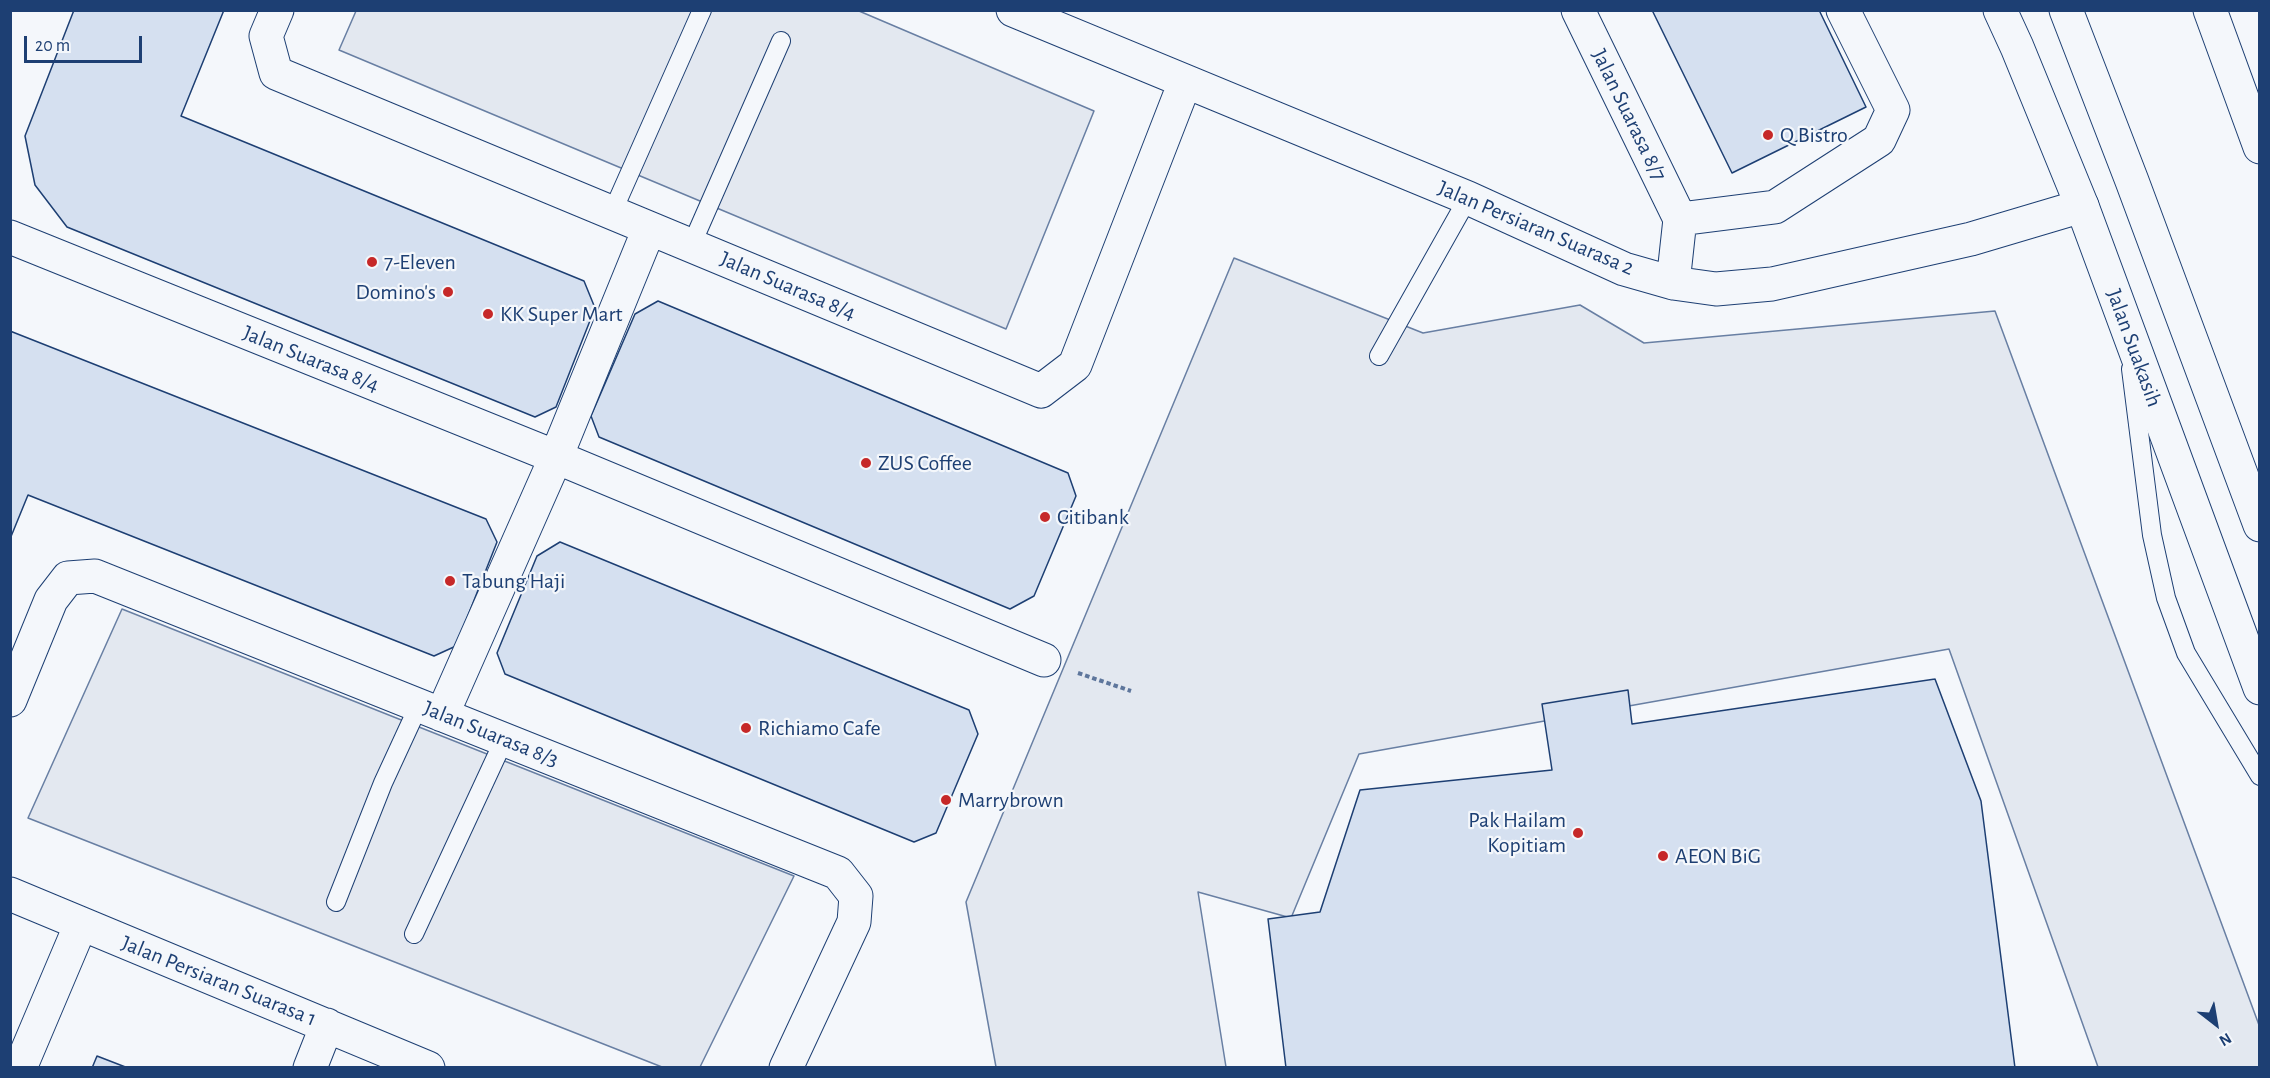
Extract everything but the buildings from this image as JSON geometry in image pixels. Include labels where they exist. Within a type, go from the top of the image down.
[{"type":"street","name":"Jalan Suarasa 8/4","points":[[277,10],[266,36],[276,73],[1041,391],[1075,364],[1185,82]]},
{"type":"street","name":"Jalan Persiaran Suarasa 2","points":[[1013,10],[1083,24],[1185,82],[1468,198],[1624,269],[1673,283],[1716,289],[1772,284],[1971,239],[2082,206]]},
{"type":"street","name":"Jalan Suarasa 8/7","points":[[1578,10],[1680,219]]},
{"type":"street","points":[[1673,283],[1680,219],[1775,207],[1879,140],[1893,110],[1843,10]]},
{"type":"street","name":"Jalan Suakasih","points":[[2000,10],[2082,206],[2259,688]]},
{"type":"street","points":[[2066,10],[2259,525]]},
{"type":"street","points":[[2210,10],[2259,147]]},
{"type":"street","points":[[431,710],[556,457],[650,229]]},
{"type":"street","name":"Jalan Suarasa 8/4","points":[[10,237],[556,457],[1044,660]]},
{"type":"street","name":"Jalan Suarasa 8/3","points":[[10,700],[51,600],[68,578],[95,576],[838,873],[856,896],[854,922],[786,1068]]},
{"type":"street","name":"Jalan Persiaran Suarasa 1","points":[[10,894],[428,1068]]},
{"type":"street","points":[[20,1068],[81,924]]},
{"type":"street","points":[[310,1068],[327,1025]]},
{"type":"lane","points":[[612,213],[702,10]]},
{"type":"lane","points":[[691,246],[781,41]]},
{"type":"lane","points":[[1379,356],[1468,198]]},
{"type":"lane","points":[[2124,318],[2152,535],[2166,598],[2186,653],[2259,776]]},
{"type":"lane","points":[[336,902],[383,783],[431,710]]},
{"type":"lane","points":[[414,934],[504,740]]},
{"type":"path","points":[[1075,672],[1131,691]]},
{"type":"shaded area","points":[[356,11],[859,11],[1094,111],[1006,329],[339,50]]},
{"type":"shaded area","points":[[1234,258],[1423,333],[1580,305],[1644,343],[1995,311],[2259,1025],[2259,1067],[2098,1067],[1949,649],[1359,754],[1291,918],[1198,892],[1226,1067],[996,1067],[966,902]]},
{"type":"shaded area","points":[[122,609],[794,876],[700,1067],[662,1067],[28,818]]},
{"type":"place","name":"Q Bistro","points":[[1768,135]]},
{"type":"place","name":"7-Eleven","points":[[372,262]]},
{"type":"place","name":"Domino's","points":[[448,292]]},
{"type":"place","name":"KK Super Mart","points":[[488,314]]},
{"type":"place","name":"ZUS Coffee","points":[[866,463]]},
{"type":"place","name":"Citibank","points":[[1045,517]]},
{"type":"place","name":"Tabung Haji","points":[[450,581]]},
{"type":"place","name":"Richiamo Cafe","points":[[746,728]]},
{"type":"place","name":"Marrybrown","points":[[946,800]]},
{"type":"place","name":"Pak Hailam Kopitiam","points":[[1578,833]]},
{"type":"place","name":"AEON BiG","points":[[1663,856]]}]
